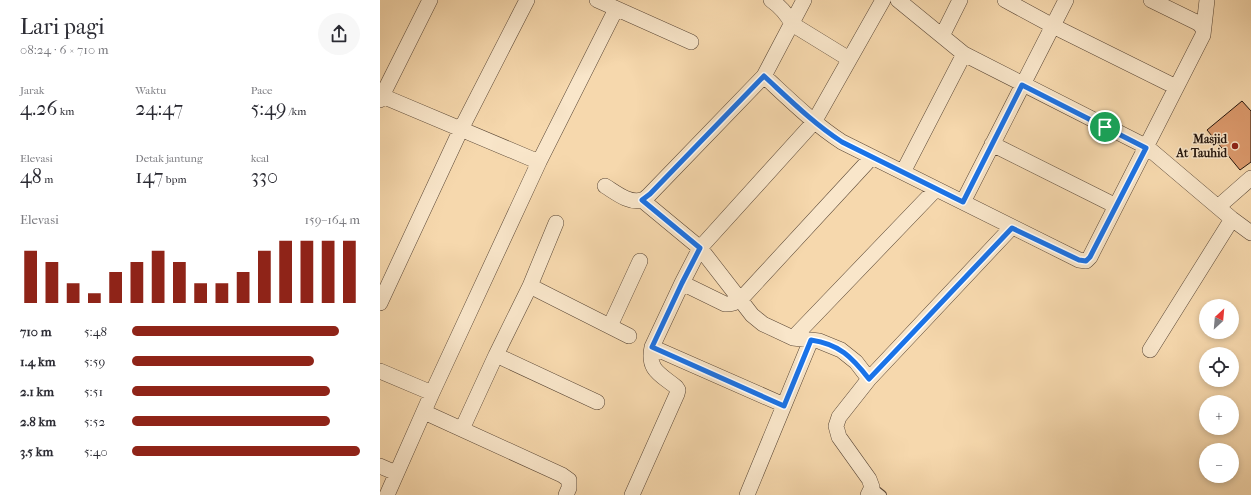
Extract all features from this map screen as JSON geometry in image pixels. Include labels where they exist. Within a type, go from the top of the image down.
[{"type":"street","points":[[430,0],[381,97],[540,162]]},
{"type":"street","points":[[380,303],[461,129],[527,0]]},
{"type":"street","points":[[597,0],[691,42]]},
{"type":"street","points":[[771,0],[779,5],[792,24],[849,59]]},
{"type":"street","points":[[605,186],[625,198],[632,200],[642,200],[650,194],[764,76],[804,0]]},
{"type":"street","points":[[632,495],[678,390],[657,372],[652,365],[650,357],[652,347],[682,283],[700,248],[814,122],[883,0]]},
{"type":"street","points":[[898,0],[964,54],[1146,148],[1251,233]]},
{"type":"street","points":[[942,36],[960,0]]},
{"type":"street","points":[[1005,0],[1053,26],[1176,87]]},
{"type":"street","points":[[963,202],[1066,0]]},
{"type":"street","points":[[1152,0],[1198,23],[1204,28]]},
{"type":"street","points":[[764,76],[814,122],[842,142],[1012,228],[1079,260],[1086,261],[1090,257],[1203,35],[1207,0]]},
{"type":"street","points":[[387,495],[432,393],[540,162],[616,9]]},
{"type":"street","points":[[903,172],[964,54]]},
{"type":"street","points":[[992,144],[1116,206]]},
{"type":"street","points":[[682,283],[725,304],[731,304],[741,299],[872,158]]},
{"type":"street","points":[[1218,207],[1251,178]]},
{"type":"street","points":[[793,338],[936,189]]},
{"type":"street","points":[[642,200],[700,248],[752,315],[763,324],[793,338],[819,341],[848,355],[856,362],[869,379]]},
{"type":"street","points":[[1150,350],[1232,219]]},
{"type":"street","points":[[462,429],[530,286],[556,223]]},
{"type":"street","points":[[874,492],[869,479],[838,437],[836,426],[839,417],[869,379],[1012,228]]},
{"type":"street","points":[[610,326],[640,261]]},
{"type":"street","points":[[530,286],[629,336]]},
{"type":"street","points":[[747,495],[811,340]]},
{"type":"street","points":[[652,347],[784,406]]},
{"type":"street","points":[[496,355],[597,402]]},
{"type":"street","points":[[380,371],[432,393]]},
{"type":"street","points":[[424,412],[562,475],[568,480],[569,488],[566,495]]},
{"type":"street","points":[[380,466],[396,473]]},
{"type":"building","name":"Masjid At Tauhid","points":[[1242,101],[1251,111],[1251,162],[1240,170],[1207,130]]},
{"type":"place","name":"Masjid At Tauhid","points":[[1235,146]]},
{"type":"route","points":[[764,76],[814,122],[842,142],[963,202],[1022,85],[1105,127],[1146,148],[1090,257],[1086,261],[1079,260],[1012,228],[869,379],[856,362],[841,350],[819,341],[811,340],[784,406],[652,347],[700,248],[642,200],[650,194],[764,76]]}]
